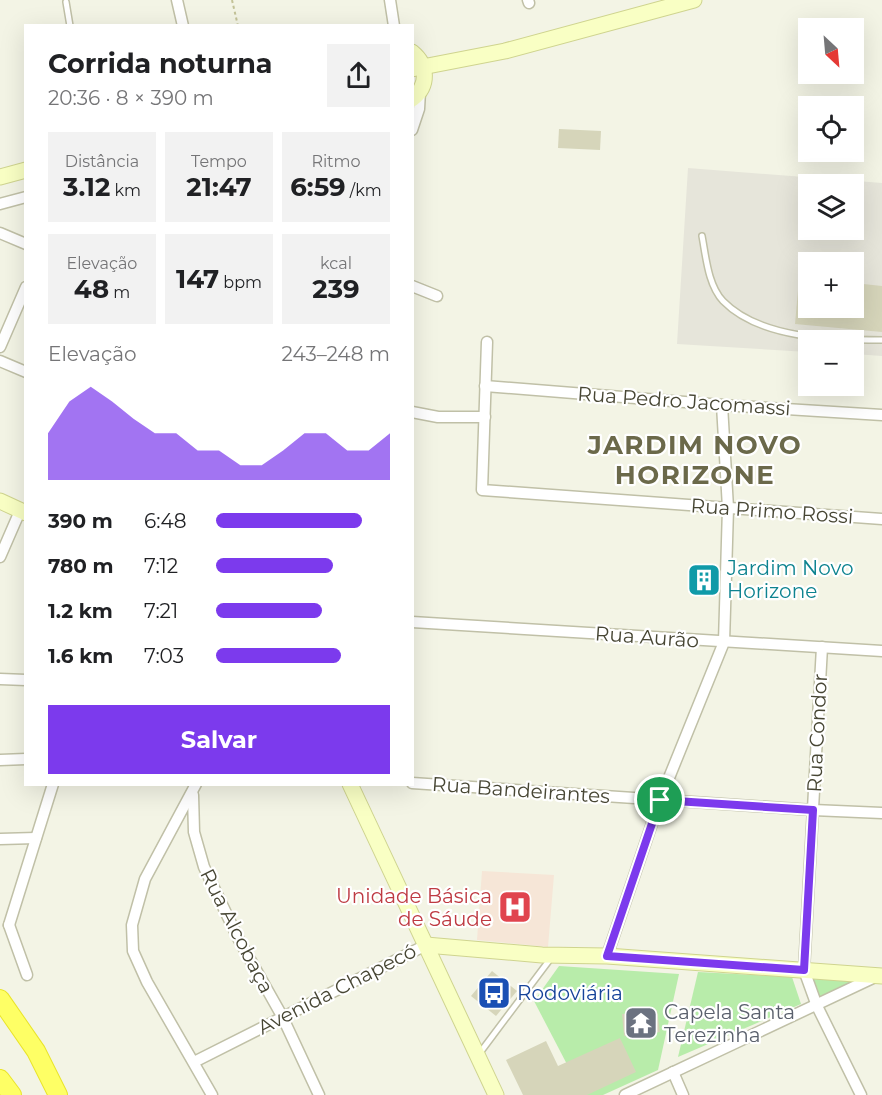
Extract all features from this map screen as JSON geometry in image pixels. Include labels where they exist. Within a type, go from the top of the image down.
[{"type":"highway","points":[[0,999],[36,1051],[58,1095]]},
{"type":"highway","points":[[0,1078],[12,1095]]},
{"type":"street","points":[[177,0],[183,24]]},
{"type":"street","points":[[390,0],[394,24]]},
{"type":"street","points":[[414,124],[419,109],[416,95],[424,83],[418,67],[505,51],[694,0]]},
{"type":"street","points":[[0,177],[24,171]]},
{"type":"street","points":[[0,204],[24,198]]},
{"type":"street","points":[[0,233],[24,243]]},
{"type":"street","points":[[414,287],[437,296]]},
{"type":"street","points":[[0,347],[24,292]]},
{"type":"street","points":[[414,412],[438,417],[485,417],[487,342]]},
{"type":"street","points":[[0,361],[24,371]]},
{"type":"street","name":"Rua Pedro Jacomassi","points":[[485,386],[882,415]]},
{"type":"street","points":[[607,956],[660,800],[723,642],[728,508],[722,405]]},
{"type":"street","name":"Rua Primo Rossi","points":[[485,417],[482,490],[882,519]]},
{"type":"street","points":[[0,501],[23,512],[0,557]]},
{"type":"street","name":"Rua Aurão","points":[[414,622],[882,651]]},
{"type":"street","name":"Rua Condor","points":[[822,647],[804,970],[817,1006],[861,1095]]},
{"type":"street","points":[[0,679],[24,680]]},
{"type":"street","points":[[0,760],[24,759]]},
{"type":"street","name":"Rua Bandeirantes","points":[[414,783],[882,813]]},
{"type":"street","points":[[27,975],[4,925],[52,786]]},
{"type":"street","points":[[351,786],[496,1095]]},
{"type":"street","points":[[194,789],[145,879],[132,925],[133,951],[147,982],[212,1095]]},
{"type":"street","name":"Rua Alcobaça","points":[[194,789],[194,832],[204,867],[238,938],[282,1016],[319,1095]]},
{"type":"street","points":[[0,839],[36,838]]},
{"type":"street","name":"Avenida Chapecó","points":[[194,1062],[426,945],[879,976]]},
{"type":"street","points":[[625,1095],[879,976]]},
{"type":"street","points":[[673,1072],[683,1095]]},
{"type":"lane","points":[[66,2],[70,24]]},
{"type":"lane","points":[[702,236],[709,275],[723,301],[746,317],[775,330],[824,340],[882,340]]},
{"type":"lane","points":[[478,1055],[554,955]]},
{"type":"path","points":[[232,0],[238,24]]},
{"type":"shaded area","points":[[688,168],[798,177],[798,240],[864,240],[864,182],[882,183],[882,356],[864,355],[864,330],[798,330],[798,351],[677,344]]},
{"type":"shaded area","name":"Unidade Básica de Sáude","points":[[482,871],[554,875],[548,947],[477,940]]},
{"type":"green space","points":[[559,966],[679,974],[658,1070],[603,1095],[583,1095],[534,1001]]},
{"type":"green space","points":[[698,972],[792,977],[801,1004],[678,1057]]},
{"type":"green space","points":[[808,979],[854,980],[817,1002]]},
{"type":"building","points":[[559,129],[601,131],[600,150],[558,148]]},
{"type":"building","points":[[864,284],[882,286],[882,332],[795,324],[798,290],[798,318],[864,318]]},
{"type":"building","name":"Jardim Novo Horizone","points":[[696,571],[712,572],[711,590],[695,589]]},
{"type":"building","name":"Rodoviária","points":[[492,971],[517,991],[496,1016],[471,996]]},
{"type":"building","name":"Capela Santa Terezinha","points":[[657,1010],[660,1032],[624,1036],[622,1014]]},
{"type":"building","points":[[620,1038],[636,1072],[587,1095],[523,1095],[506,1060],[546,1041],[558,1066]]},
{"type":"place","name":"Jardim Novo Horizone","points":[[704,580]]},
{"type":"place","name":"Unidade Básica de Sáude","points":[[515,907]]},
{"type":"place","name":"Rodoviária","points":[[494,993]]},
{"type":"place","name":"Capela Santa Terezinha","points":[[641,1023]]},
{"type":"district","name":"JARDIM NOVO HORIZONE","points":[[695,460]]},
{"type":"route","points":[[660,800],[813,810],[804,970],[694,964],[607,956],[660,800]]}]
